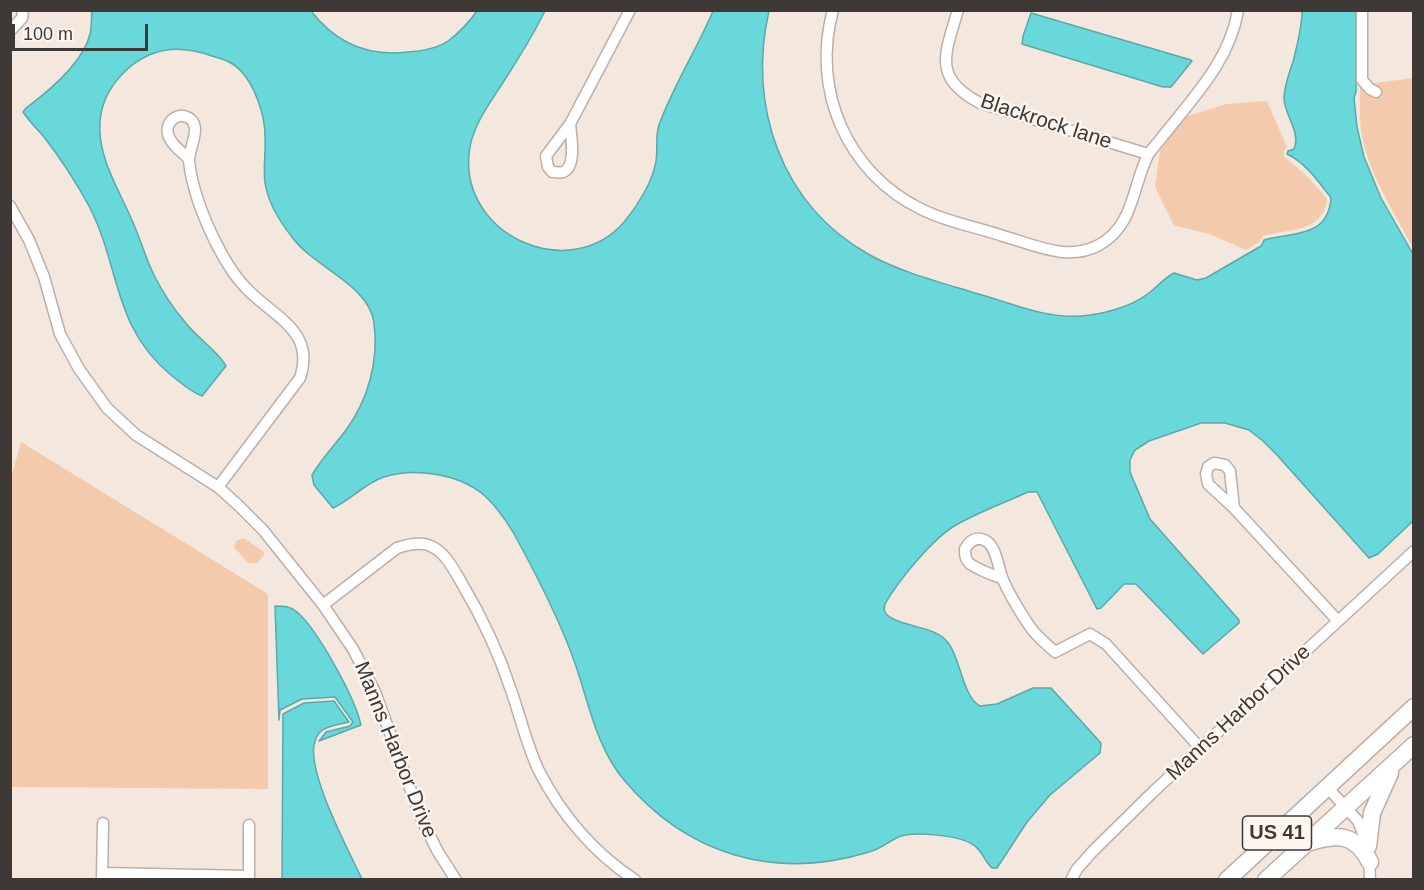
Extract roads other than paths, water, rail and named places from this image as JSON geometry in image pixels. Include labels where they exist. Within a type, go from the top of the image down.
[{"type":"main road","name":"US 41","points":[[1227,879],[1413,707]]},
{"type":"main road","name":"US 41","points":[[1266,879],[1413,745]]},
{"type":"main road","points":[[1369,854],[1372,813],[1378,795],[1396,761]]},
{"type":"main road","points":[[1306,843],[1331,836],[1343,837],[1354,842],[1369,854]]},
{"type":"street","points":[[10,31],[22,18],[23,10]]},
{"type":"street","points":[[570,124],[630,10]]},
{"type":"street","points":[[833,10],[826,47],[831,102],[839,125],[853,150],[875,178],[892,192],[922,210],[1059,252],[1083,252],[1101,244],[1118,232],[1127,214],[1148,154],[1217,67],[1236,25],[1238,10]]},
{"type":"street","name":"Blackrock lane","points":[[958,10],[947,48],[946,65],[951,82],[962,94],[980,103],[1148,154]]},
{"type":"street","points":[[1362,10],[1362,80],[1376,92]]},
{"type":"street","points":[[189,159],[202,212],[215,242],[230,268],[248,291],[294,331],[303,346],[305,363],[300,378],[218,488]]},
{"type":"street","name":"Manns Harbor Drive","points":[[10,206],[33,249],[44,277],[60,334],[86,379],[107,408],[136,435],[218,488],[238,505],[263,530],[323,605],[353,649],[375,692],[421,818],[438,852],[456,879]]},
{"type":"street","points":[[1234,508],[1338,621]]},
{"type":"street","points":[[323,605],[396,548],[407,545],[428,545],[442,553],[477,609],[494,642],[538,770],[553,795],[582,834],[615,867],[634,879]]},
{"type":"street","name":"Manns Harbor Drive","points":[[1071,879],[1093,851],[1412,554]]},
{"type":"street","points":[[1002,578],[1034,633],[1055,652],[1090,634],[1106,644],[1201,749]]},
{"type":"street","points":[[1327,787],[1358,821],[1369,854],[1370,879]]},
{"type":"street","points":[[102,823],[102,876],[249,878],[249,825]]},
{"type":"water","points":[[92,11],[311,11],[320,22],[342,39],[366,49],[393,53],[424,50],[443,44],[460,31],[477,11],[545,11],[482,116],[473,134],[469,154],[471,183],[482,208],[501,228],[524,242],[550,250],[577,249],[602,240],[625,221],[635,208],[654,169],[658,130],[665,110],[713,11],[769,11],[763,46],[763,82],[768,116],[778,149],[793,180],[813,209],[838,233],[868,254],[893,266],[1027,309],[1054,315],[1081,316],[1099,314],[1126,306],[1142,298],[1174,273],[1197,280],[1206,278],[1261,246],[1264,240],[1306,231],[1323,221],[1331,198],[1306,168],[1287,154],[1288,151],[1294,149],[1296,136],[1285,105],[1285,90],[1299,36],[1302,11],[1356,11],[1356,92],[1354,98],[1357,127],[1364,157],[1381,198],[1413,254],[1413,521],[1378,554],[1369,558],[1277,455],[1249,430],[1225,423],[1201,423],[1149,441],[1135,450],[1130,460],[1130,472],[1150,519],[1239,620],[1239,623],[1203,654],[1136,584],[1124,584],[1101,608],[1097,609],[1037,492],[1028,492],[956,525],[937,540],[907,572],[885,604],[886,614],[893,619],[936,633],[943,638],[953,651],[970,695],[980,706],[997,704],[1033,688],[1051,688],[1101,743],[1100,753],[1050,795],[1027,822],[997,868],[992,868],[978,849],[966,841],[927,834],[901,836],[873,851],[834,860],[800,864],[767,862],[735,855],[704,843],[676,827],[649,806],[614,766],[599,736],[578,671],[552,608],[513,532],[485,496],[475,488],[450,478],[423,473],[396,474],[364,487],[333,508],[314,485],[312,475],[354,418],[366,393],[375,352],[374,323],[370,309],[351,287],[301,248],[275,212],[265,183],[265,128],[258,101],[246,77],[228,61],[183,50],[154,53],[131,66],[113,85],[102,108],[100,121],[105,159],[154,275],[181,317],[226,366],[202,396],[172,376],[153,357],[138,337],[128,317],[99,229],[89,206],[74,179],[23,112],[73,66],[90,34]]},
{"type":"water","points":[[1031,13],[1192,61],[1171,87],[1163,87],[1022,44]]},
{"type":"water","points":[[275,606],[294,610],[315,633],[344,682],[361,725],[319,741],[326,732],[350,726],[353,722],[335,697],[302,699],[280,710],[279,720]]},
{"type":"water","points":[[334,701],[349,722],[324,729],[317,736],[314,754],[316,771],[330,810],[362,879],[282,879],[283,714],[304,703]]}]
